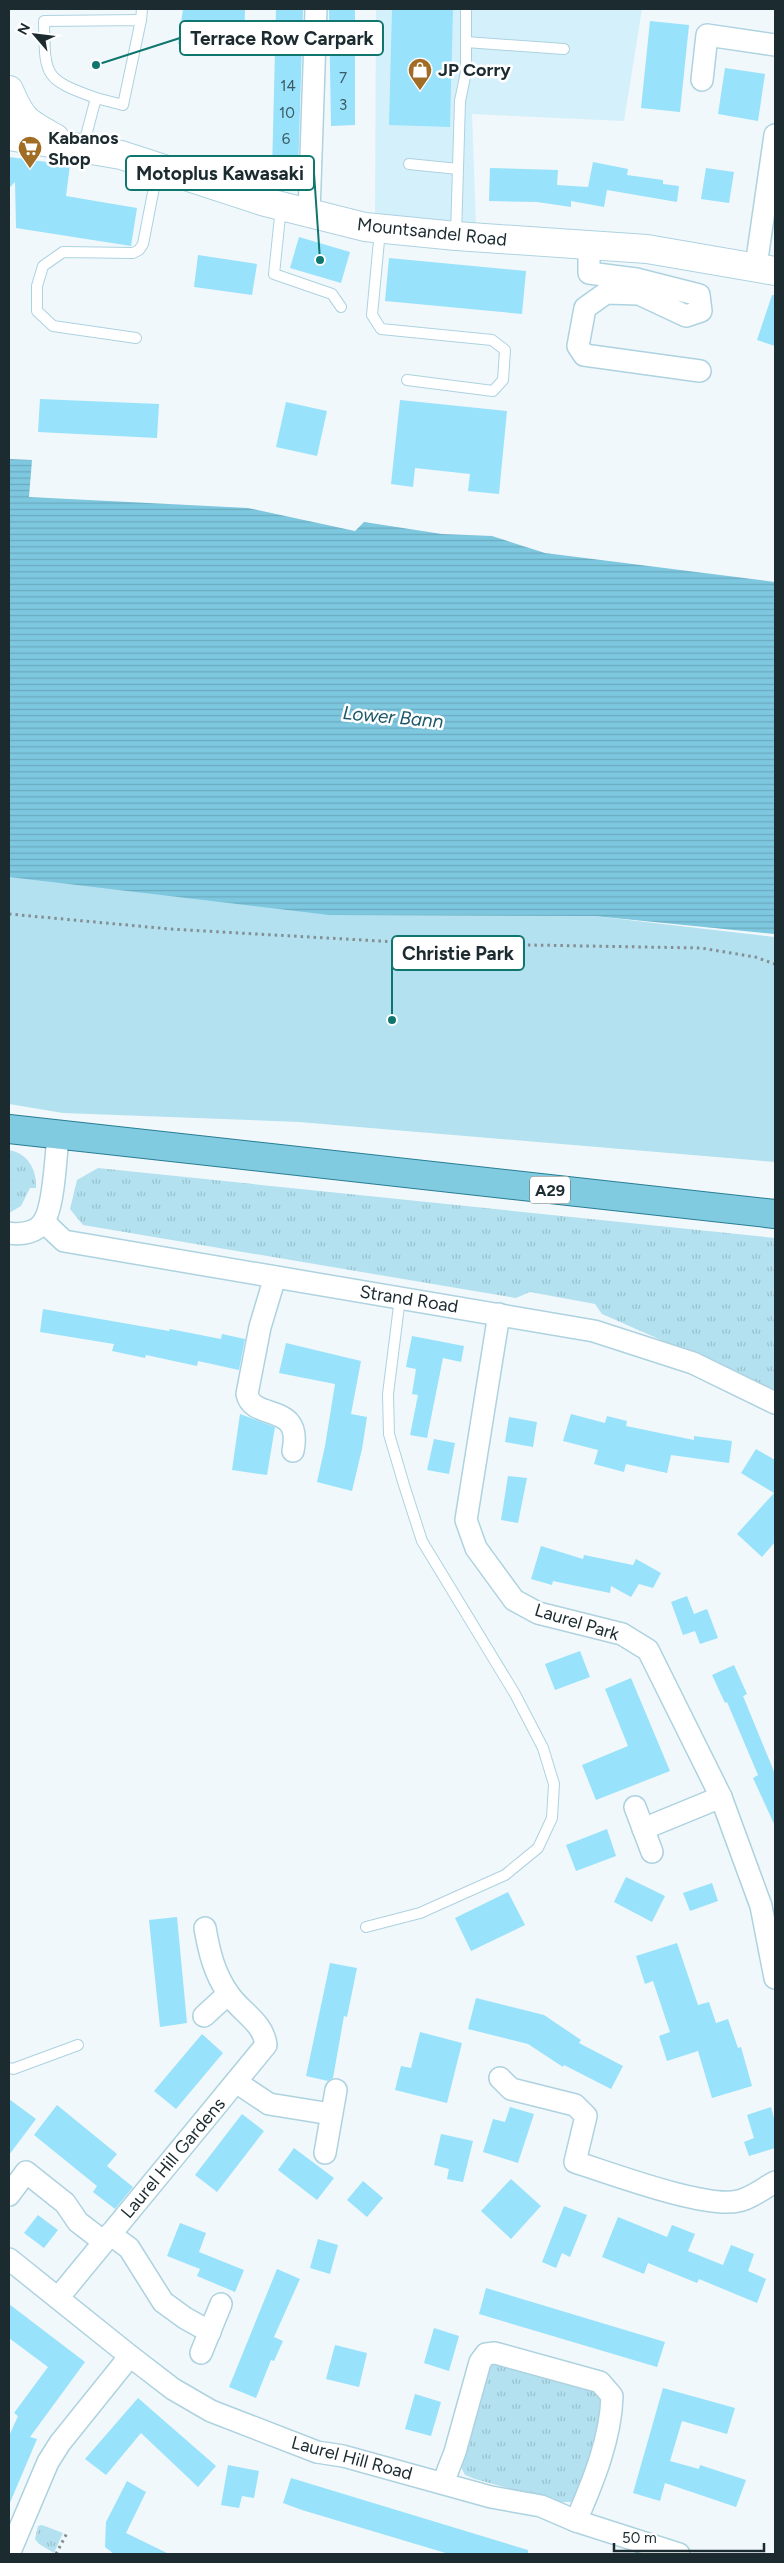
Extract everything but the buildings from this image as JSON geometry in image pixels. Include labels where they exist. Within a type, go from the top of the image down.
[{"type":"main road","name":"A29","points":[[9,1129],[775,1214]]},
{"type":"street","points":[[309,213],[316,9]]},
{"type":"street","points":[[702,80],[707,35],[775,45]]},
{"type":"street","points":[[9,90],[19,113],[31,124],[75,147]]},
{"type":"street","points":[[766,269],[775,135]]},
{"type":"street","name":"Mountsandel Road","points":[[9,136],[122,155],[281,206],[380,229],[589,246],[647,248],[766,269]]},
{"type":"street","points":[[589,246],[589,273],[636,279],[700,295],[701,311],[686,316],[639,294],[606,293],[585,308],[578,346],[584,355],[700,371]]},
{"type":"street","points":[[9,1233],[30,1233],[44,1222],[50,1202],[58,1135]]},
{"type":"street","name":"Strand Road","points":[[44,1222],[64,1241],[499,1314],[594,1332],[693,1363],[773,1401]]},
{"type":"street","points":[[275,1277],[260,1327],[247,1394],[248,1402],[254,1406],[286,1418],[292,1427],[295,1440],[293,1451]]},
{"type":"street","name":"Laurel Park","points":[[499,1314],[466,1520],[476,1548],[514,1600],[538,1613],[622,1634],[648,1650],[720,1798],[762,1906],[775,1978]]},
{"type":"street","points":[[644,1829],[720,1798]]},
{"type":"street","points":[[635,1807],[652,1852]]},
{"type":"street","name":"Laurel Hill Gardens","points":[[58,2298],[266,2045],[264,2032],[228,1994],[210,1959],[205,1928]]},
{"type":"street","points":[[204,2016],[228,1994]]},
{"type":"street","points":[[500,2078],[511,2089],[575,2105],[586,2116],[575,2162],[622,2178],[715,2203],[739,2201],[775,2182]]},
{"type":"street","name":"Laurel Hill Gardens","points":[[236,2082],[269,2104],[331,2114]]},
{"type":"street","points":[[325,2153],[336,2090]]},
{"type":"street","name":"Laurel Hill Gardens","points":[[9,2195],[26,2172],[65,2203],[78,2222],[129,2248],[163,2302],[185,2318],[210,2332]]},
{"type":"street","name":"Laurel Hill Road","points":[[9,2259],[173,2389],[211,2411],[316,2452],[343,2456],[492,2496],[541,2506],[576,2520],[679,2554]]},
{"type":"street","points":[[202,2353],[221,2304]]},
{"type":"street","points":[[443,2483],[455,2452],[480,2362],[486,2354],[495,2353],[600,2382],[612,2396],[612,2417],[590,2489],[576,2520]]},
{"type":"street","points":[[16,2552],[52,2455],[107,2382],[130,2356]]},
{"type":"lane","points":[[141,20],[44,22],[45,64],[54,79],[70,88],[96,98],[123,104],[141,20],[142,9]]},
{"type":"lane","points":[[456,236],[460,101],[466,72],[466,9]]},
{"type":"lane","points":[[466,42],[564,49]]},
{"type":"lane","points":[[75,147],[96,98]]},
{"type":"lane","points":[[409,164],[458,169]]},
{"type":"lane","points":[[136,338],[53,326],[37,311],[37,286],[43,266],[63,252],[133,253],[140,250],[143,244],[158,166]]},
{"type":"lane","points":[[281,206],[274,274],[332,294],[341,307]]},
{"type":"lane","points":[[380,229],[372,315],[381,329],[492,340],[505,350],[503,380],[493,391],[407,380]]},
{"type":"lane","points":[[366,1927],[420,1913],[505,1875],[538,1848],[552,1818],[554,1784],[543,1748],[515,1694],[422,1541],[404,1485],[389,1434],[388,1394],[400,1298]]},
{"type":"lane","points":[[9,2068],[13,2069],[78,2045]]},
{"type":"path","points":[[9,914],[170,929],[414,943],[701,948],[755,957],[775,964]]},
{"type":"path","points":[[56,2554],[68,2532]]},
{"type":"shaded area","points":[[376,9],[642,9],[624,121],[472,114],[476,226],[375,214]]},
{"type":"green space","points":[[9,868],[594,916],[775,937],[775,1162],[299,1122],[63,1113],[9,1104]]},
{"type":"green space","points":[[9,1150],[26,1158],[30,1163],[35,1174],[36,1188],[30,1188],[21,1206],[9,1213]]},
{"type":"green space","points":[[98,1168],[775,1238],[775,1390],[602,1314],[595,1304],[530,1292],[516,1298],[83,1225],[70,1209],[77,1180]]},
{"type":"green space","points":[[493,2363],[595,2392],[604,2404],[606,2413],[581,2492],[571,2502],[557,2502],[465,2475],[461,2467],[484,2371]]},
{"type":"green space","points":[[42,2525],[63,2533],[54,2553],[39,2544],[35,2539],[38,2526]]},
{"type":"water","name":"Lower Bann","points":[[9,459],[32,460],[29,497],[248,508],[355,531],[364,522],[442,534],[492,536],[545,553],[775,582],[775,934],[594,916],[329,915],[9,877]]},
{"type":"place","name":"Terrace Row Carpark","points":[[96,65]]},
{"type":"place","name":"JP Corry","points":[[420,91]]},
{"type":"place","name":"Kabanos Shop","points":[[30,169]]},
{"type":"place","name":"Motoplus Kawasaki","points":[[320,260]]},
{"type":"place","name":"Christie Park","points":[[392,1020]]}]
